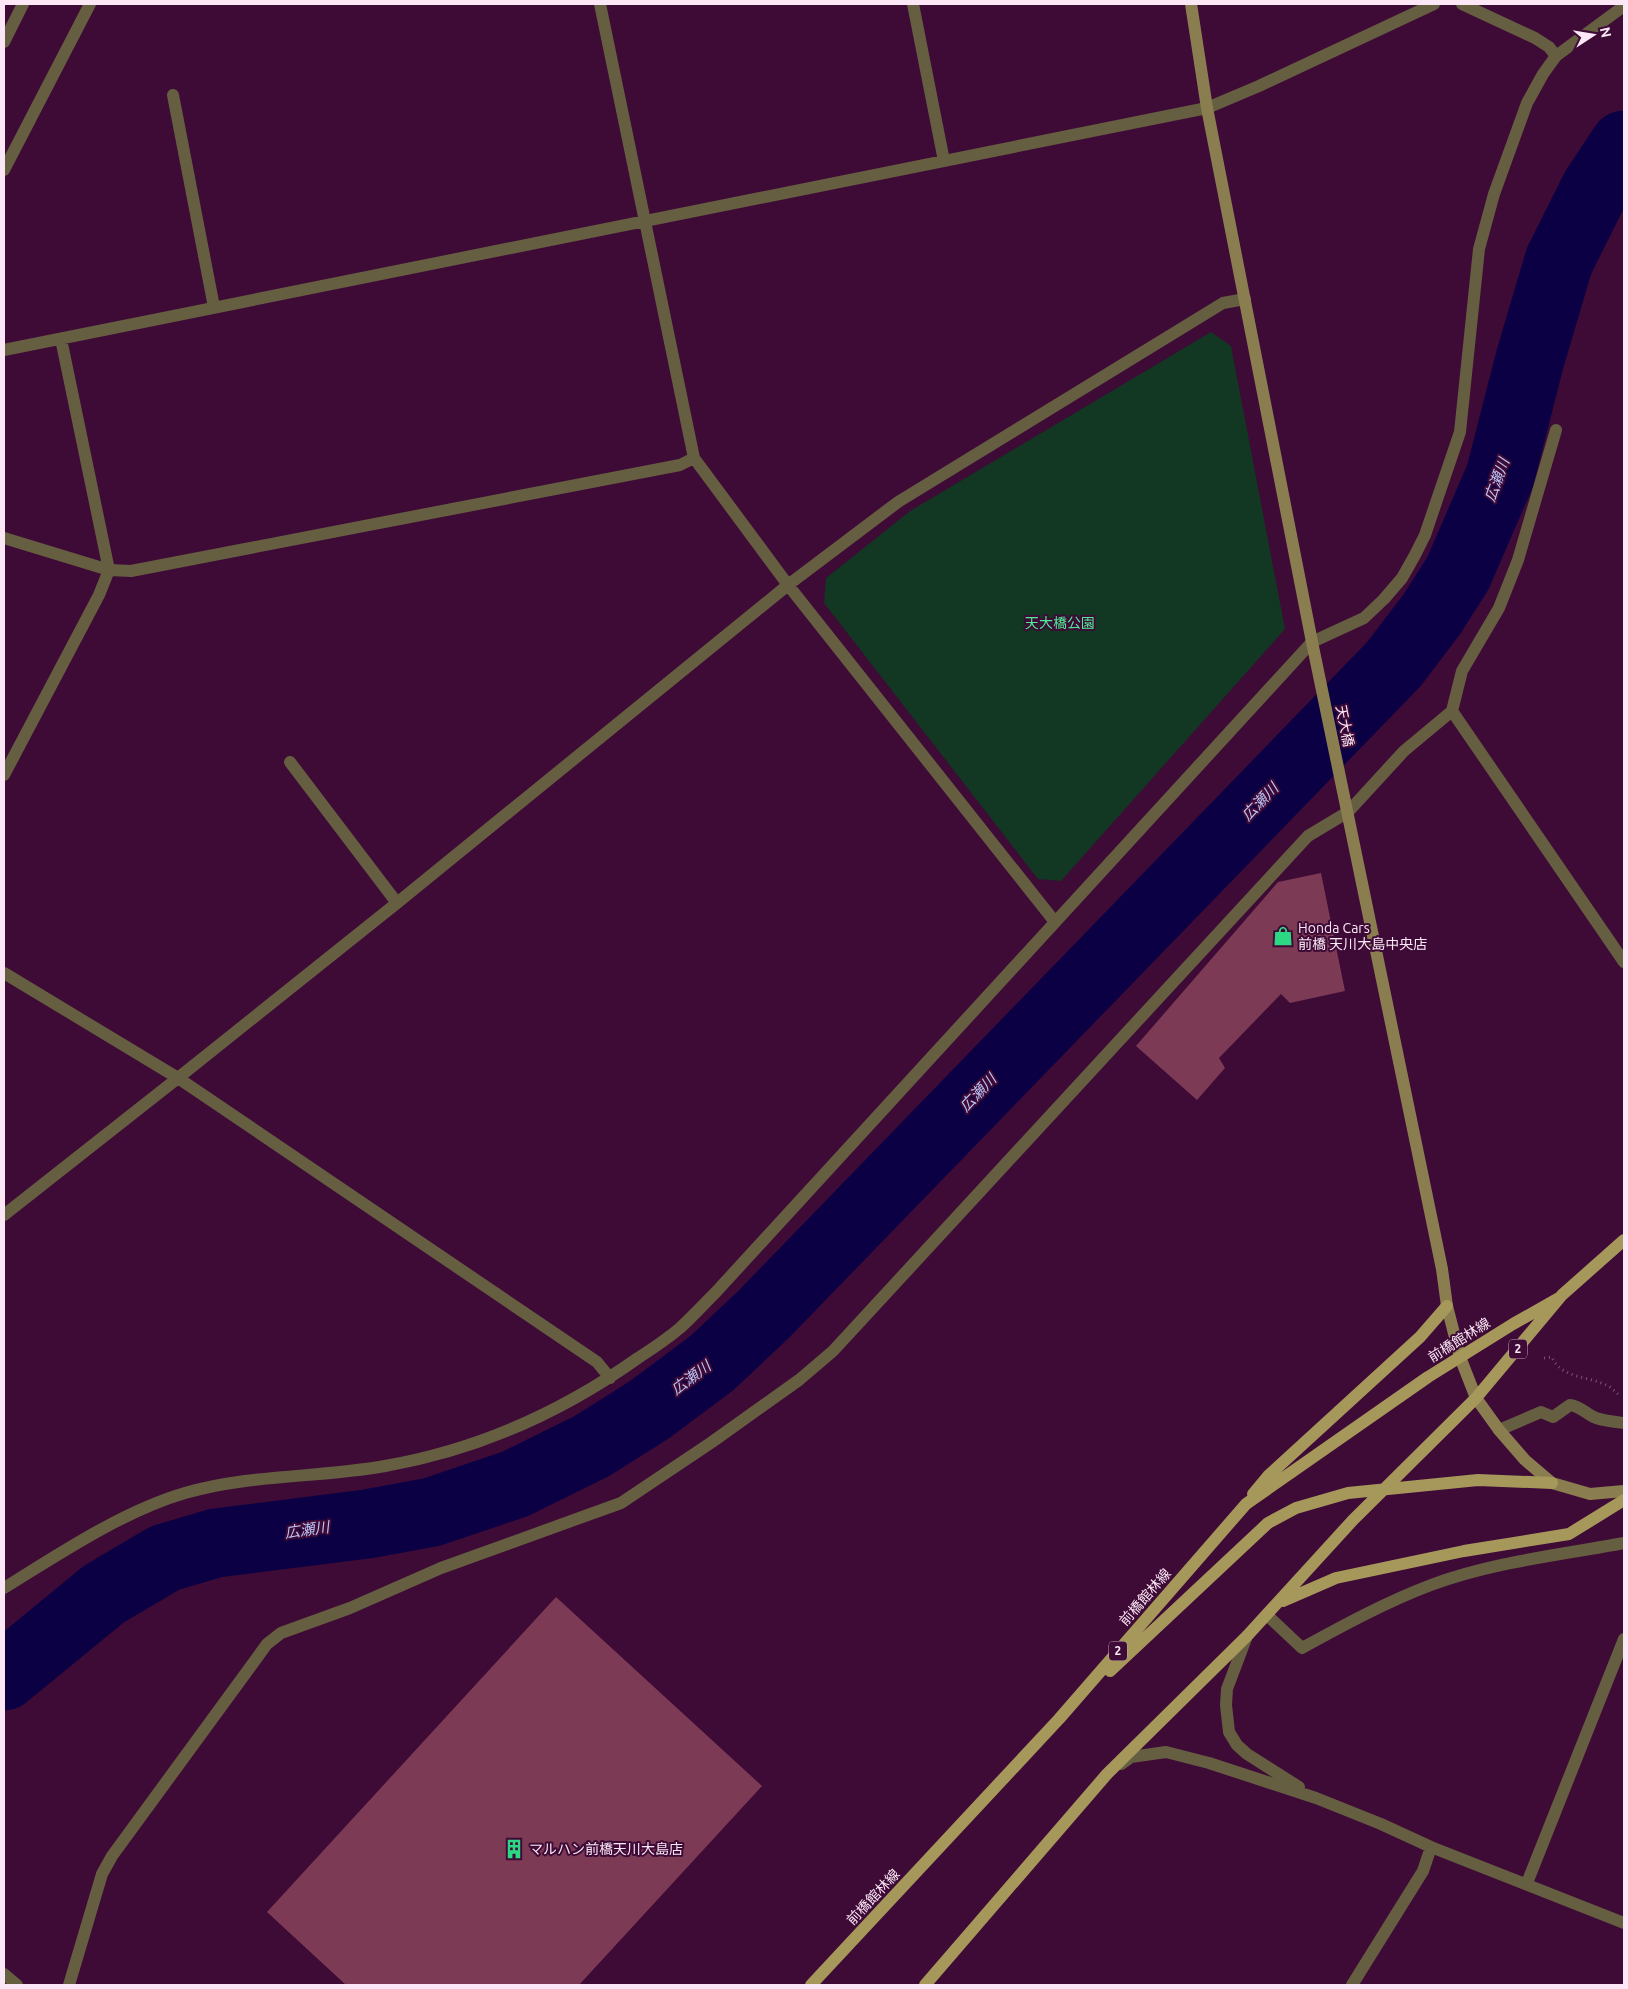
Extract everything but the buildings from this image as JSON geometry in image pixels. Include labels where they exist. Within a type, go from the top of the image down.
[{"type":"main road","name":"前橋館林線","points":[[925,1985],[1107,1774],[1247,1636],[1353,1520],[1476,1398],[1559,1298],[1624,1240]]},
{"type":"main road","name":"前橋館林線","points":[[811,1985],[1059,1719],[1246,1504],[1428,1377],[1559,1298]]},
{"type":"main road","points":[[1246,1504],[1268,1476],[1420,1337],[1447,1306]]},
{"type":"main road","points":[[1059,1719],[1268,1523],[1296,1508],[1348,1493],[1384,1489],[1478,1480],[1552,1483]]},
{"type":"main road","points":[[1278,1603],[1336,1578],[1464,1551],[1569,1534],[1624,1500]]},
{"type":"street","points":[[4,42],[23,4]]},
{"type":"street","points":[[4,170],[90,4]]},
{"type":"street","points":[[600,4],[694,458],[788,584],[1055,922]]},
{"type":"street","points":[[913,4],[944,161]]},
{"type":"street","name":"天大橋","points":[[1190,4],[1207,108],[1312,642],[1442,1269],[1447,1306],[1460,1357],[1476,1398],[1525,1460],[1552,1483]]},
{"type":"street","points":[[4,350],[1207,108],[1260,86],[1434,4]]},
{"type":"street","points":[[1462,4],[1535,38],[1549,47],[1556,56]]},
{"type":"street","points":[[4,1588],[54,1557],[152,1504],[186,1492],[219,1486],[385,1466],[471,1445],[519,1427],[610,1378],[679,1329],[716,1292],[1312,642],[1364,618],[1402,578],[1425,535],[1460,432],[1479,249],[1494,194],[1527,104],[1543,74],[1556,56],[1624,6]]},
{"type":"street","points":[[173,95],[214,307]]},
{"type":"street","points":[[4,1214],[397,903],[788,584],[898,502],[1223,303],[1245,300]]},
{"type":"street","points":[[4,775],[99,595],[108,570],[61,339]]},
{"type":"street","points":[[69,1985],[102,1874],[112,1856],[267,1644],[281,1633],[350,1608],[441,1568],[621,1503],[800,1380],[833,1351],[1308,836],[1348,812],[1404,751],[1452,711],[1462,671],[1499,608],[1518,560],[1556,430]]},
{"type":"street","points":[[4,538],[108,570],[131,571],[680,464],[694,458]]},
{"type":"street","points":[[1452,711],[1624,962]]},
{"type":"street","points":[[290,762],[397,903]]},
{"type":"street","points":[[4,973],[178,1078],[597,1362],[610,1378]]},
{"type":"street","points":[[1500,1430],[1541,1412],[1553,1417],[1570,1405],[1576,1406],[1596,1418],[1624,1423]]},
{"type":"street","points":[[1552,1483],[1590,1494],[1624,1491]]},
{"type":"street","points":[[1266,1615],[1302,1648],[1378,1607],[1441,1582],[1506,1564],[1624,1543]]},
{"type":"street","points":[[1247,1636],[1227,1689],[1226,1705],[1229,1732],[1237,1745],[1247,1754],[1316,1798]]},
{"type":"street","points":[[1526,1883],[1624,1639]]},
{"type":"street","points":[[1107,1774],[1131,1757],[1166,1752],[1209,1763],[1316,1798],[1381,1824],[1431,1847],[1624,1923]]},
{"type":"street","points":[[1352,1985],[1423,1871],[1431,1847]]},
{"type":"street","points":[[4,1974],[17,1985]]},
{"type":"path","points":[[1548,1351],[1543,1358],[1552,1357],[1556,1366],[1572,1374],[1608,1386],[1624,1399]]},
{"type":"green space","name":"天大橋公園","points":[[1211,332],[1231,346],[1285,629],[1061,881],[1038,879],[824,603],[826,578],[910,511]]},
{"type":"waterway","name":"広瀬川","points":[[4,1676],[104,1594],[165,1558],[216,1543],[367,1524],[432,1512],[515,1484],[592,1446],[649,1410],[712,1363],[764,1314],[1394,664],[1432,614],[1458,573],[1500,476],[1530,359],[1559,261],[1595,189],[1624,145]]},
{"type":"place","name":"Honda Cars 前橋 天川大島中央店","points":[[1283,936]]},
{"type":"place","name":"マルハン前橋天川大島店","points":[[514,1849]]}]
